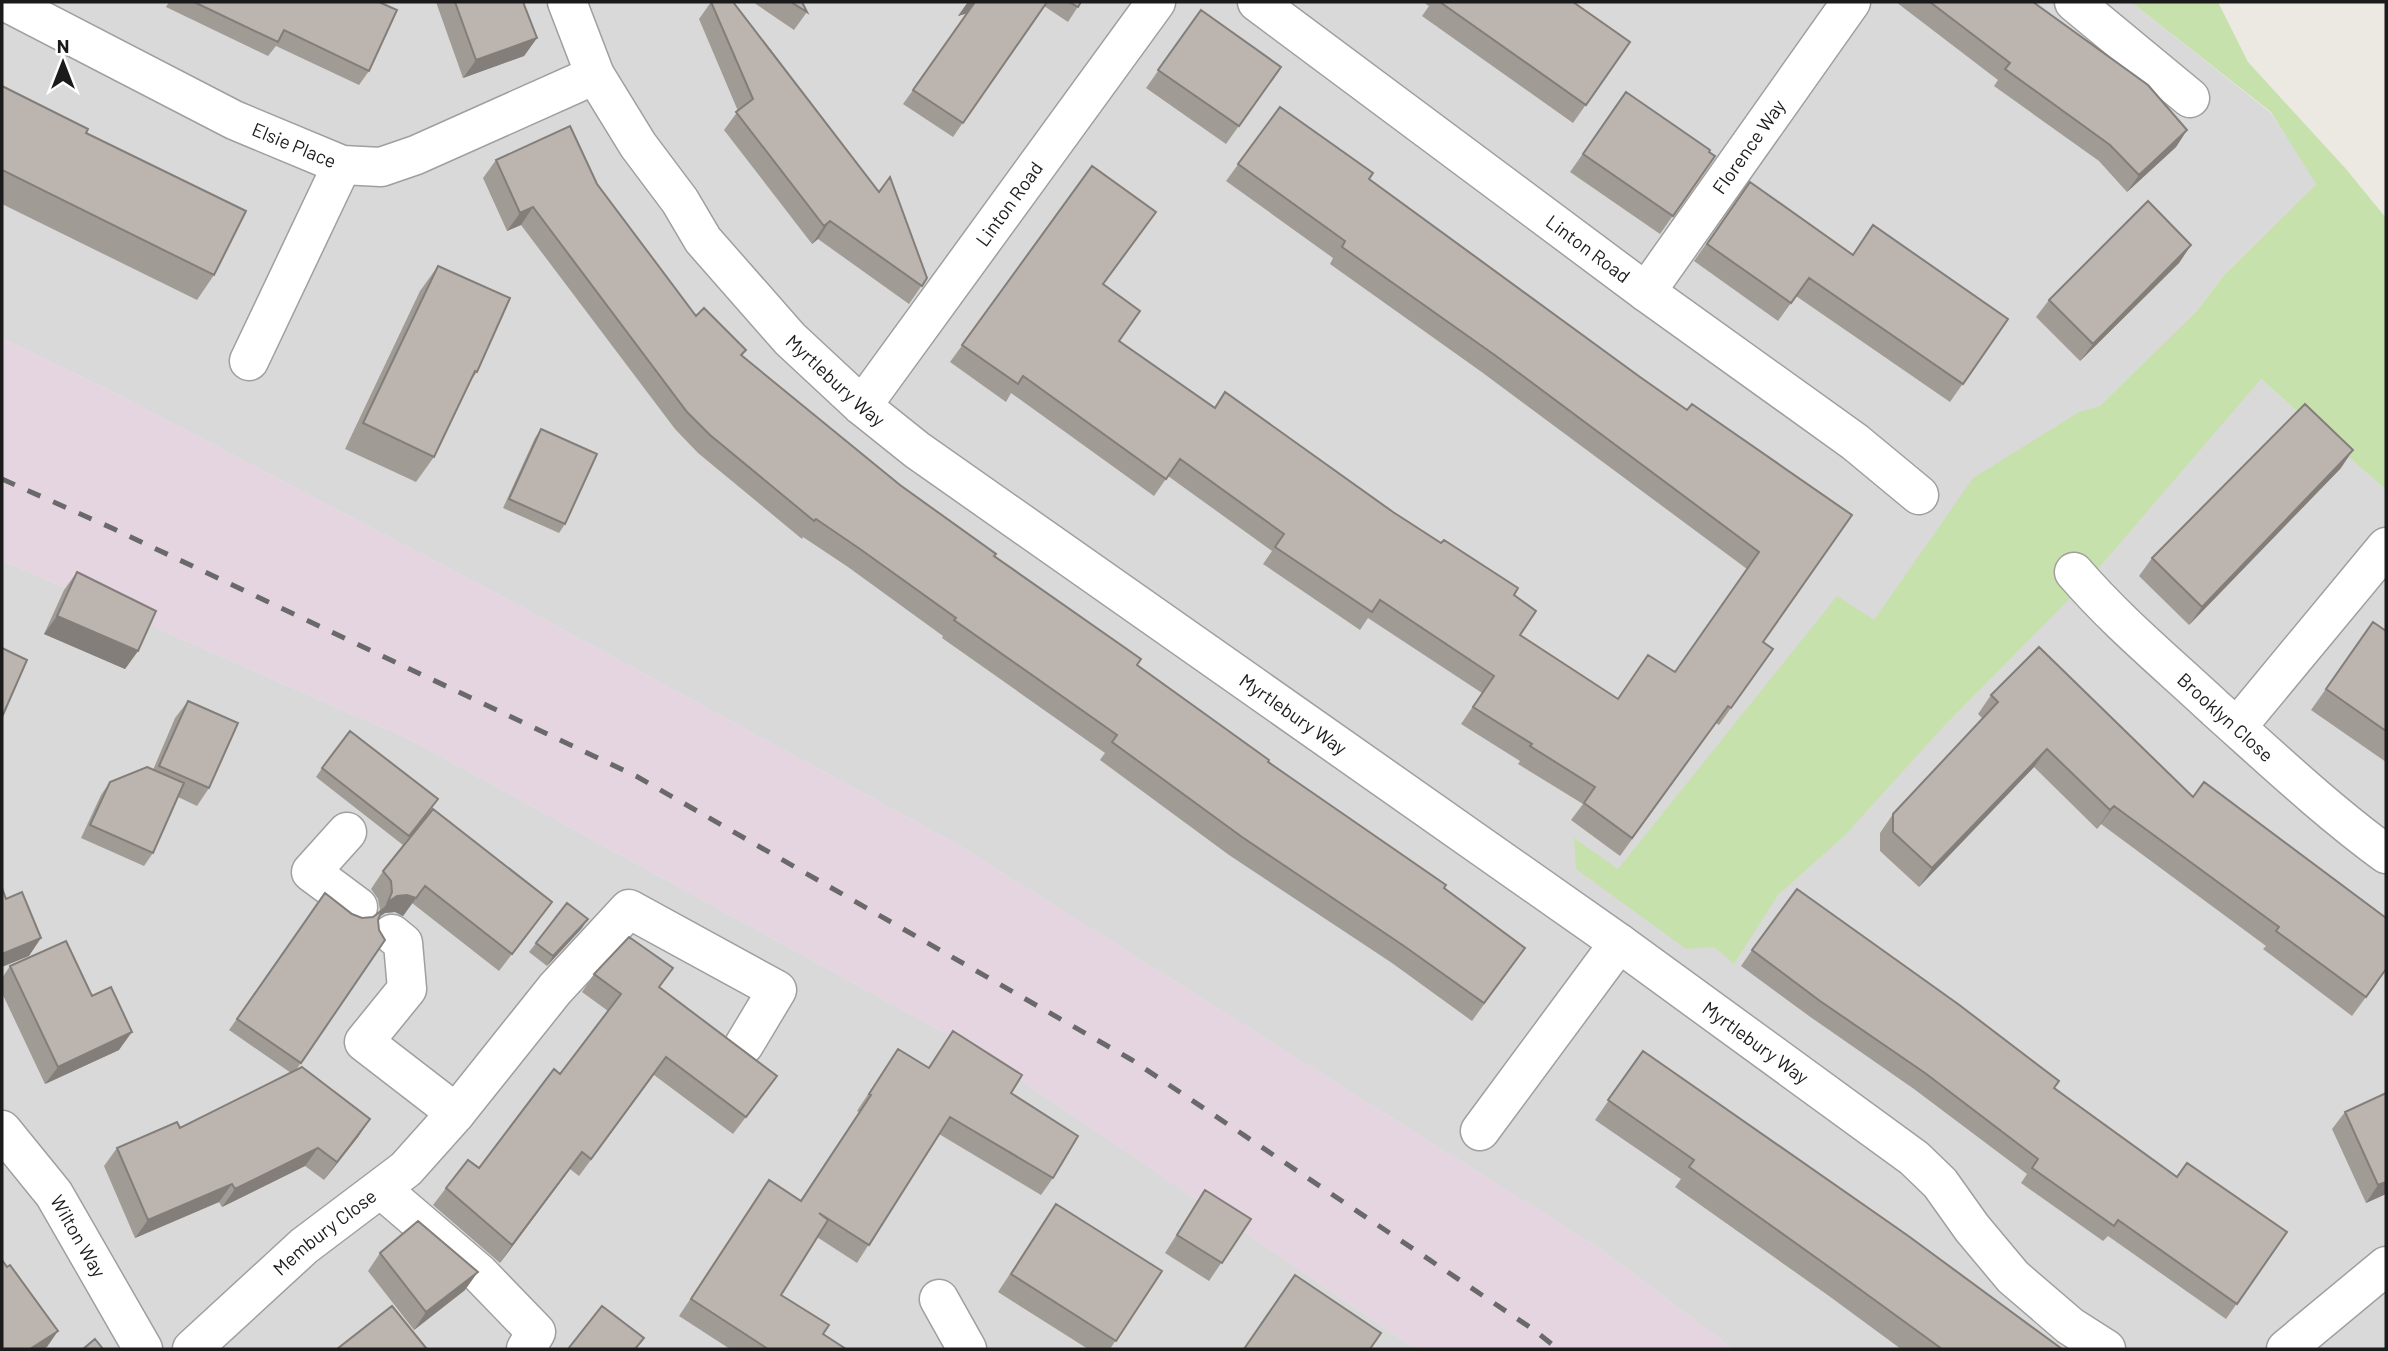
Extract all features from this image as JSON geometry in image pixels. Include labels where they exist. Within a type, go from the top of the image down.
[{"type":"street","name":"Elsie Place","points":[[6,2],[234,120],[342,165],[381,167],[416,155],[595,75]]},
{"type":"street","name":"Myrtlebury Way","points":[[568,2],[595,75],[638,145],[680,201],[704,240],[790,340],[862,405],[917,450],[1619,943],[1914,1158],[1940,1183],[1972,1228],[2013,1277],[2070,1326],[2106,1349]]},
{"type":"street","name":"Linton Road","points":[[862,405],[1156,2]]},
{"type":"street","name":"Linton Road","points":[[1258,2],[1646,292],[1855,442],[1919,495]]},
{"type":"street","name":"Florence Way","points":[[1646,292],[1851,2]]},
{"type":"street","points":[[2074,2],[2190,98]]},
{"type":"street","points":[[249,362],[342,165]]},
{"type":"street","points":[[2237,727],[2386,547]]},
{"type":"street","name":"Brooklyn Close","points":[[2074,572],[2105,608],[2356,832],[2386,854]]},
{"type":"street","points":[[347,832],[311,872],[358,907]]},
{"type":"street","name":"Membury Close","points":[[192,1349],[304,1246],[406,1169],[456,1113],[555,989],[629,909],[777,990],[744,1045]]},
{"type":"street","points":[[392,934],[403,943],[407,989],[364,1042],[456,1113]]},
{"type":"street","points":[[1480,1131],[1619,943]]},
{"type":"street","name":"Wilton Way","points":[[2,1130],[54,1194],[144,1349]]},
{"type":"street","points":[[381,1189],[479,1273],[536,1332],[526,1349]]},
{"type":"street","points":[[2286,1349],[2386,1266]]},
{"type":"street","points":[[939,1299],[967,1349]]},
{"type":"shaded area","points":[[2,2],[2131,2],[2271,113],[2317,183],[2224,275],[2196,312],[2261,379],[2386,490],[2386,1349],[1733,1349],[1602,1250],[955,843],[496,593],[113,392],[2,338]]},
{"type":"shaded area","points":[[2,338],[113,392],[496,593],[955,843],[1602,1250],[1733,1349],[1416,1349],[981,1053],[411,740],[2,560]]},
{"type":"shaded area","points":[[2,560],[411,740],[981,1053],[1416,1349],[2,1349]]},
{"type":"green space","points":[[2131,2],[2218,2],[2248,62],[2346,169],[2386,218],[2386,490],[2261,379],[2091,577],[1943,727],[1845,835],[1778,895],[1734,964],[1714,947],[1686,949],[1576,869],[1574,838],[1618,869],[1837,596],[1874,620],[1973,478],[2079,412],[2100,406],[2196,312],[2224,275],[2316,184],[2271,112]]},
{"type":"building","points":[[194,2],[379,2],[397,10],[369,71],[284,30],[278,42]]},
{"type":"building","points":[[455,2],[523,2],[537,38],[476,60]]},
{"type":"building","points":[[711,2],[733,2],[879,192],[890,177],[927,278],[922,286],[830,221],[824,226],[736,112],[753,99]]},
{"type":"building","points":[[791,2],[802,2],[807,12]]},
{"type":"building","points":[[975,2],[1047,2],[963,123],[913,90]]},
{"type":"building","points":[[1440,2],[1573,2],[1630,42],[1586,105]]},
{"type":"building","points":[[1930,2],[2033,2],[2148,85],[2187,130],[2139,175],[2110,145],[2005,69],[2010,63]]},
{"type":"building","points":[[1201,10],[1281,67],[1239,126],[1158,70]]},
{"type":"building","points":[[2,86],[88,129],[86,133],[246,211],[214,275],[2,170]]},
{"type":"building","points":[[1626,92],[1715,156],[1673,216],[1583,154]]},
{"type":"building","points":[[1280,107],[1373,173],[1369,179],[1640,377],[1687,410],[1692,404],[1852,515],[1763,642],[1773,649],[1632,838],[1584,803],[1595,787],[1473,707],[1494,676],[1380,600],[1372,612],[1275,547],[1284,534],[1180,459],[1166,479],[1023,376],[1018,384],[962,345],[1092,166],[1156,212],[1103,284],[1140,311],[1119,341],[1215,408],[1225,392],[1393,512],[1441,543],[1444,540],[1518,588],[1514,595],[1536,611],[1520,635],[1618,699],[1648,655],[1675,672],[1759,552],[1496,356],[1342,247],[1345,241],[1238,164]]},
{"type":"building","points":[[570,126],[597,184],[696,316],[704,308],[746,350],[741,355],[900,485],[996,554],[994,556],[1141,659],[1137,665],[1269,760],[1268,762],[1446,885],[1444,888],[1525,948],[1484,1003],[1242,837],[1112,742],[1117,735],[954,620],[956,618],[860,549],[816,519],[814,521],[710,435],[687,412],[533,207],[520,213],[496,160]]},
{"type":"building","points":[[1750,182],[1853,255],[1873,225],[2008,319],[1963,384],[1809,278],[1791,303],[1707,244]]},
{"type":"building","points":[[2148,201],[2191,245],[2093,344],[2049,300]]},
{"type":"building","points":[[438,266],[510,298],[477,372],[475,371],[434,457],[363,423]]},
{"type":"building","points":[[2305,404],[2353,450],[2202,607],[2152,558]]},
{"type":"building","points":[[541,429],[597,454],[565,524],[509,499]]},
{"type":"building","points":[[77,572],[156,611],[138,651],[57,616]]},
{"type":"building","points":[[2373,622],[2386,631],[2386,731],[2326,689]]},
{"type":"building","points":[[2039,647],[2193,797],[2204,782],[2386,918],[2386,969],[2366,997],[2276,931],[2279,927],[2114,806],[2110,810],[2047,749],[1932,868],[1893,832],[1893,814],[1998,702],[1991,695]]},
{"type":"building","points":[[2,648],[27,660],[2,717]]},
{"type":"building","points":[[188,701],[238,723],[209,788],[159,766]]},
{"type":"building","points":[[350,731],[438,799],[409,836],[322,768]]},
{"type":"building","points":[[147,767],[184,783],[153,853],[90,825],[110,782]]},
{"type":"building","points":[[433,809],[552,902],[512,954],[425,886],[416,898],[397,896],[388,902],[392,892],[391,881],[383,871]]},
{"type":"building","points":[[2,888],[6,899],[22,892],[41,938],[2,954]]},
{"type":"building","points":[[1797,889],[1958,1004],[2059,1081],[2054,1088],[2177,1177],[2187,1163],[2287,1232],[2237,1304],[2118,1220],[2114,1226],[2032,1168],[2038,1159],[1925,1073],[1820,1001],[1752,950]]},
{"type":"building","points":[[325,893],[352,914],[362,918],[373,917],[382,910],[378,920],[379,930],[385,940],[301,1063],[237,1019]]},
{"type":"building","points":[[567,903],[588,919],[553,956],[536,943]]},
{"type":"building","points":[[629,937],[673,968],[659,987],[777,1076],[746,1117],[666,1057],[591,1159],[582,1152],[512,1245],[446,1188],[468,1160],[479,1168],[554,1069],[560,1074],[621,994],[594,974]]},
{"type":"building","points":[[66,941],[92,996],[111,987],[132,1032],[58,1067],[10,966]]},
{"type":"building","points":[[953,1031],[1022,1075],[1011,1093],[1078,1136],[1053,1178],[950,1117],[869,1245],[819,1213],[828,1220],[781,1295],[829,1325],[823,1334],[846,1349],[768,1349],[691,1299],[769,1180],[801,1201],[898,1049],[929,1068]]},
{"type":"building","points":[[1643,1051],[1907,1235],[2062,1349],[1942,1349],[1689,1167],[1694,1160],[1608,1100]]},
{"type":"building","points":[[302,1067],[370,1119],[337,1162],[318,1148],[235,1189],[232,1184],[148,1220],[117,1148],[177,1122],[180,1128]]},
{"type":"building","points":[[2386,1093],[2386,1182],[2378,1185],[2345,1112]]},
{"type":"building","points":[[1205,1190],[1251,1219],[1222,1263],[1177,1235]]},
{"type":"building","points":[[1056,1204],[1162,1271],[1116,1341],[1011,1274]]},
{"type":"building","points":[[418,1221],[478,1272],[426,1312],[380,1253]]},
{"type":"building","points":[[2,1260],[7,1267],[10,1265],[58,1331],[30,1349],[2,1349]]},
{"type":"building","points":[[1295,1275],[1381,1333],[1370,1349],[1244,1349]]},
{"type":"building","points":[[392,1306],[426,1348],[337,1349]]},
{"type":"building","points":[[602,1306],[644,1338],[635,1349],[568,1349]]},
{"type":"building","points":[[95,1339],[103,1349],[83,1349]]},
{"type":"railway","points":[[2,479],[114,529],[636,776],[1132,1060],[1534,1330],[1558,1349]]}]
